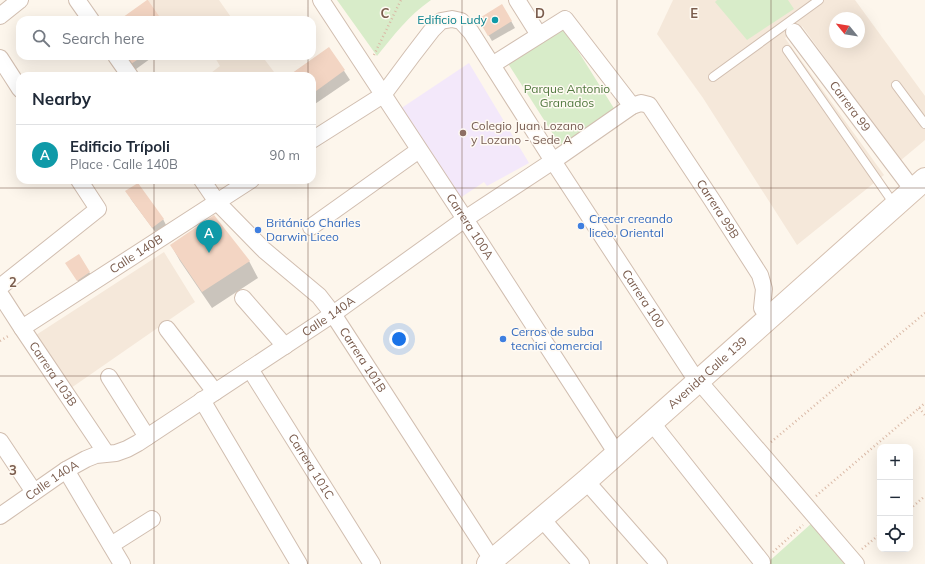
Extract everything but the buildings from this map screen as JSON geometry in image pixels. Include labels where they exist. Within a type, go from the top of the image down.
[{"type":"main road","name":"Avenida Calle 139","points":[[492,563],[652,423],[919,184]]},
{"type":"street","points":[[1,12],[20,0]]},
{"type":"street","points":[[77,0],[88,16]]},
{"type":"street","name":"Carrera 100A","points":[[321,0],[465,218],[617,454]]},
{"type":"street","points":[[517,0],[539,35]]},
{"type":"street","name":"Carrera 100","points":[[383,94],[432,30],[441,21],[452,19],[461,22],[471,32],[553,161],[698,382],[854,561]]},
{"type":"street","points":[[492,65],[565,19],[632,106]]},
{"type":"street","name":"Carrera 99","points":[[791,27],[919,184]]},
{"type":"street","points":[[0,58],[16,83]]},
{"type":"street","points":[[119,60],[127,72]]},
{"type":"street","points":[[316,137],[383,94]]},
{"type":"street","name":"Carrera 99B","points":[[632,106],[641,103],[649,106],[712,200],[760,275],[764,289],[762,308],[769,318]]},
{"type":"street","name":"Calle 140A","points":[[0,516],[66,470],[86,459],[106,453],[116,453],[138,443],[333,314],[465,218],[553,161],[632,106]]},
{"type":"street","points":[[311,227],[419,150]]},
{"type":"street","points":[[0,287],[98,209],[82,184]]},
{"type":"street","name":"Carrera 101B","points":[[205,184],[217,202],[264,250],[319,296],[333,314],[492,563]]},
{"type":"street","name":"Calle 140B","points":[[22,328],[245,184]]},
{"type":"street","name":"Carrera 103B","points":[[0,294],[106,453]]},
{"type":"street","points":[[243,298],[285,346]]},
{"type":"street","points":[[167,329],[209,396],[299,564]]},
{"type":"street","name":"Carrera 101C","points":[[250,369],[372,564]]},
{"type":"street","points":[[109,377],[147,437]]},
{"type":"street","points":[[652,423],[762,562]]},
{"type":"street","points":[[0,441],[34,492]]},
{"type":"street","points":[[66,470],[122,564]]},
{"type":"street","points":[[586,481],[659,564]]},
{"type":"street","points":[[111,545],[152,519]]},
{"type":"street","points":[[542,519],[581,564]]},
{"type":"lane","points":[[713,77],[791,27],[819,0]]},
{"type":"lane","points":[[787,50],[895,205]]},
{"type":"lane","points":[[896,85],[925,124]]},
{"type":"path","points":[[367,70],[401,0]]},
{"type":"path","points":[[760,452],[925,313]]},
{"type":"path","points":[[762,562],[810,510],[925,403]]},
{"type":"path","points":[[919,408],[925,415]]},
{"type":"path","points":[[913,506],[925,496]]},
{"type":"path","points":[[854,561],[877,537]]},
{"type":"shaded area","points":[[148,0],[219,0],[230,16],[159,16]]},
{"type":"shaded area","points":[[673,0],[855,0],[864,12],[829,12],[829,48],[865,48],[865,14],[925,96],[925,140],[900,161],[802,26],[785,38],[884,175],[797,245],[703,98],[657,34]]},
{"type":"shaded area","points":[[216,60],[265,60],[274,72],[212,72],[220,66]]},
{"type":"shaded area","name":"Colegio Juan Lozano y Lozano - Sede A","points":[[469,63],[529,163],[487,186],[484,182],[457,200],[400,109]]},
{"type":"shaded area","points":[[164,252],[195,302],[71,388],[36,335]]},
{"type":"green space","points":[[337,0],[431,0],[408,19],[377,56]]},
{"type":"green space","points":[[717,0],[788,0],[794,9],[747,40],[715,2]]},
{"type":"green space","name":"Parque Antonio Granados","points":[[563,27],[615,110],[560,145],[507,62]]},
{"type":"green space","points":[[812,523],[846,564],[766,564]]},
{"type":"place","name":"Edificio Ludy","points":[[495,20]]},
{"type":"place","name":"Colegio Juan Lozano y Lozano - Sede A","points":[[463,133]]},
{"type":"place","name":"Crecer creando liceo. Oriental","points":[[581,226]]},
{"type":"place","name":"Británico Charles Darwin Liceo","points":[[258,230]]},
{"type":"place","name":"Edificio Trípoli","points":[[209,253]]},
{"type":"place","name":"Cerros de suba tecnici comercial","points":[[503,339]]}]
